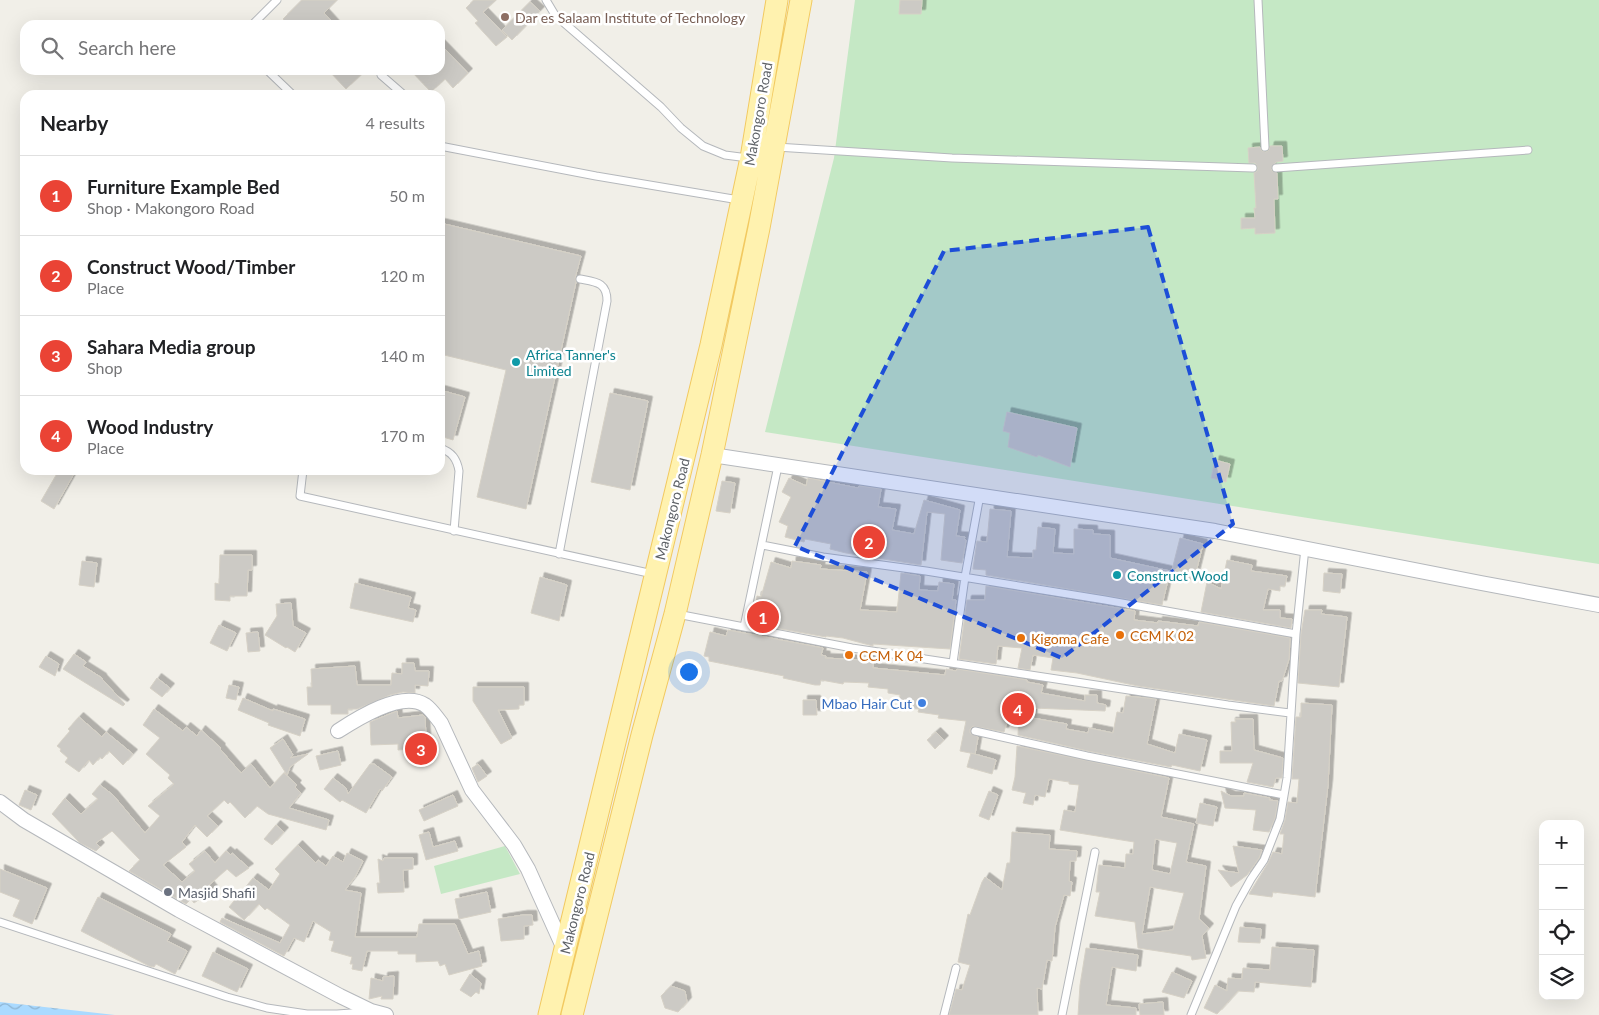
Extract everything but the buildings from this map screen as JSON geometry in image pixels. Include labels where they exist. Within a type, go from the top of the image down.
[{"type":"main road","name":"Makongoro Road","points":[[549,1015],[711,345],[751,158],[777,0]]},
{"type":"main road","name":"Makongoro Road","points":[[572,1015],[674,614],[712,455],[757,238],[800,0]]},
{"type":"street","points":[[712,455],[1215,531],[1481,584],[1599,605]]},
{"type":"street","points":[[338,731],[364,715],[391,704],[409,702],[424,704],[441,723],[472,790],[514,845],[528,869],[565,952]]},
{"type":"street","points":[[0,802],[24,820],[243,946],[372,1011],[386,1015]]},
{"type":"lane","points":[[257,20],[277,0]]},
{"type":"lane","points":[[546,0],[554,15],[661,107],[681,128],[703,146],[725,155],[751,158]]},
{"type":"lane","points":[[1258,0],[1265,147]]},
{"type":"lane","points":[[272,75],[288,90]]},
{"type":"lane","points":[[381,75],[398,90]]},
{"type":"lane","points":[[445,147],[561,170],[742,200]]},
{"type":"lane","points":[[774,147],[943,158],[1253,168]]},
{"type":"lane","points":[[1276,168],[1528,150]]},
{"type":"lane","points":[[559,554],[607,301],[607,292],[603,286],[595,281],[580,278]]},
{"type":"lane","points":[[445,449],[454,456],[460,471],[454,531]]},
{"type":"lane","points":[[744,627],[778,466]]},
{"type":"lane","points":[[302,475],[300,496],[656,574]]},
{"type":"lane","points":[[953,663],[965,577],[980,495]]},
{"type":"lane","points":[[762,545],[823,557],[965,577],[1105,600],[1296,634]]},
{"type":"lane","points":[[1191,1015],[1236,906],[1264,860],[1280,819],[1287,778],[1296,634],[1305,548]]},
{"type":"lane","points":[[674,614],[852,648],[1290,713]]},
{"type":"lane","points":[[975,731],[1087,756],[1284,795]]},
{"type":"lane","points":[[1062,1015],[1095,852]]},
{"type":"lane","points":[[0,922],[227,997],[267,1008],[307,1014],[372,1011]]},
{"type":"lane","points":[[944,1015],[956,968]]},
{"type":"highlighted area","points":[[1148,227],[1233,524],[1062,658],[795,546],[944,251]]},
{"type":"green space","points":[[855,0],[1599,0],[1599,564],[765,432],[834,158]]},
{"type":"green space","points":[[505,846],[520,874],[441,894],[434,866]]},
{"type":"water","points":[[0,1002],[115,1015],[0,1015]]},
{"type":"place","name":"Dar es Salaam Institute of Technology","points":[[505,17]]},
{"type":"place","name":"Africa Tanner's Limited","points":[[516,362]]},
{"type":"place","name":"Construct Wood/Timber","points":[[869,542]]},
{"type":"place","name":"Construct Wood","points":[[1117,575]]},
{"type":"place","name":"Furniture Example Bed","points":[[763,617]]},
{"type":"place","name":"CCM K 02","points":[[1120,635]]},
{"type":"place","name":"Kigoma Cafe","points":[[1021,638]]},
{"type":"place","name":"CCM K 04","points":[[849,655]]},
{"type":"place","name":"Mbao Hair Cut","points":[[922,703]]},
{"type":"place","name":"Wood Industry","points":[[1018,709]]},
{"type":"place","name":"Sahara Media group","points":[[421,749]]},
{"type":"place","name":"Masjid Shafii","points":[[168,892]]}]
